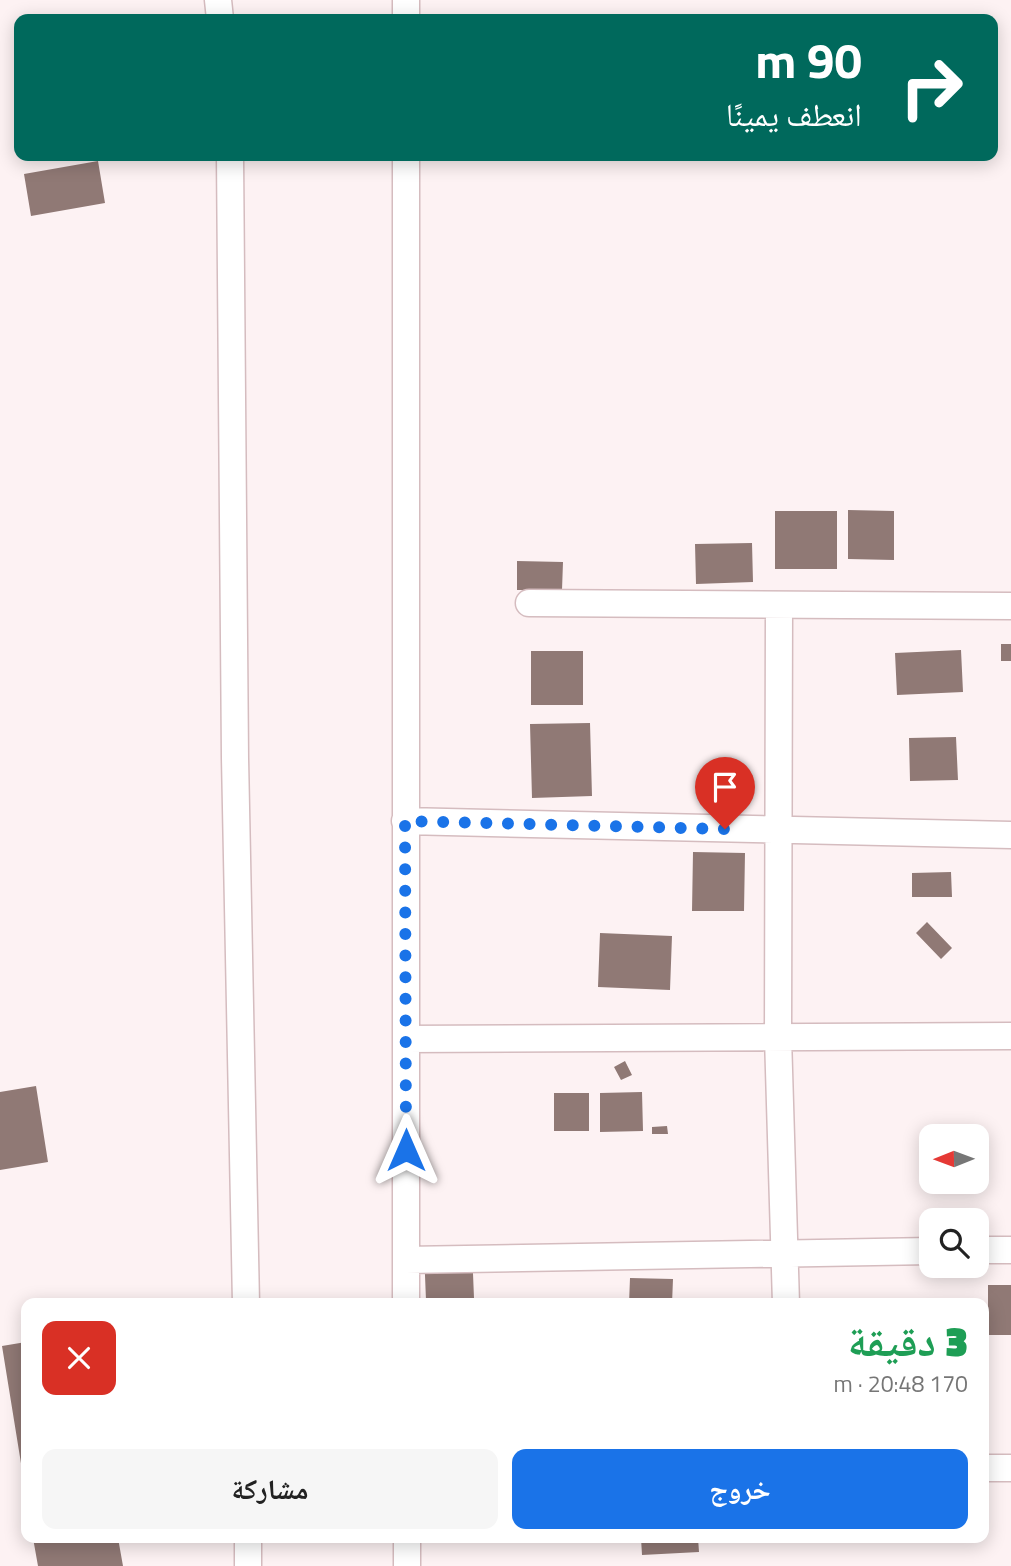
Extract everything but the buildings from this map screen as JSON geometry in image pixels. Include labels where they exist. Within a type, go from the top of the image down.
[{"type":"street","points":[[230,161],[235,758],[246,1298]]},
{"type":"street","points":[[406,161],[406,1298]]},
{"type":"street","points":[[529,603],[779,607],[1011,606]]},
{"type":"street","points":[[779,607],[778,1037],[787,1254],[786,1298]]},
{"type":"street","points":[[405,821],[1011,835]]},
{"type":"street","points":[[405,1039],[1011,1036]]},
{"type":"street","points":[[989,1250],[1011,1250]]},
{"type":"street","points":[[406,1260],[919,1251]]},
{"type":"street","points":[[989,1468],[1011,1468]]},
{"type":"street","points":[[248,1543],[248,1566]]},
{"type":"street","points":[[407,1543],[407,1566]]},
{"type":"route","points":[[406,1150],[405,821],[725,829]]}]
